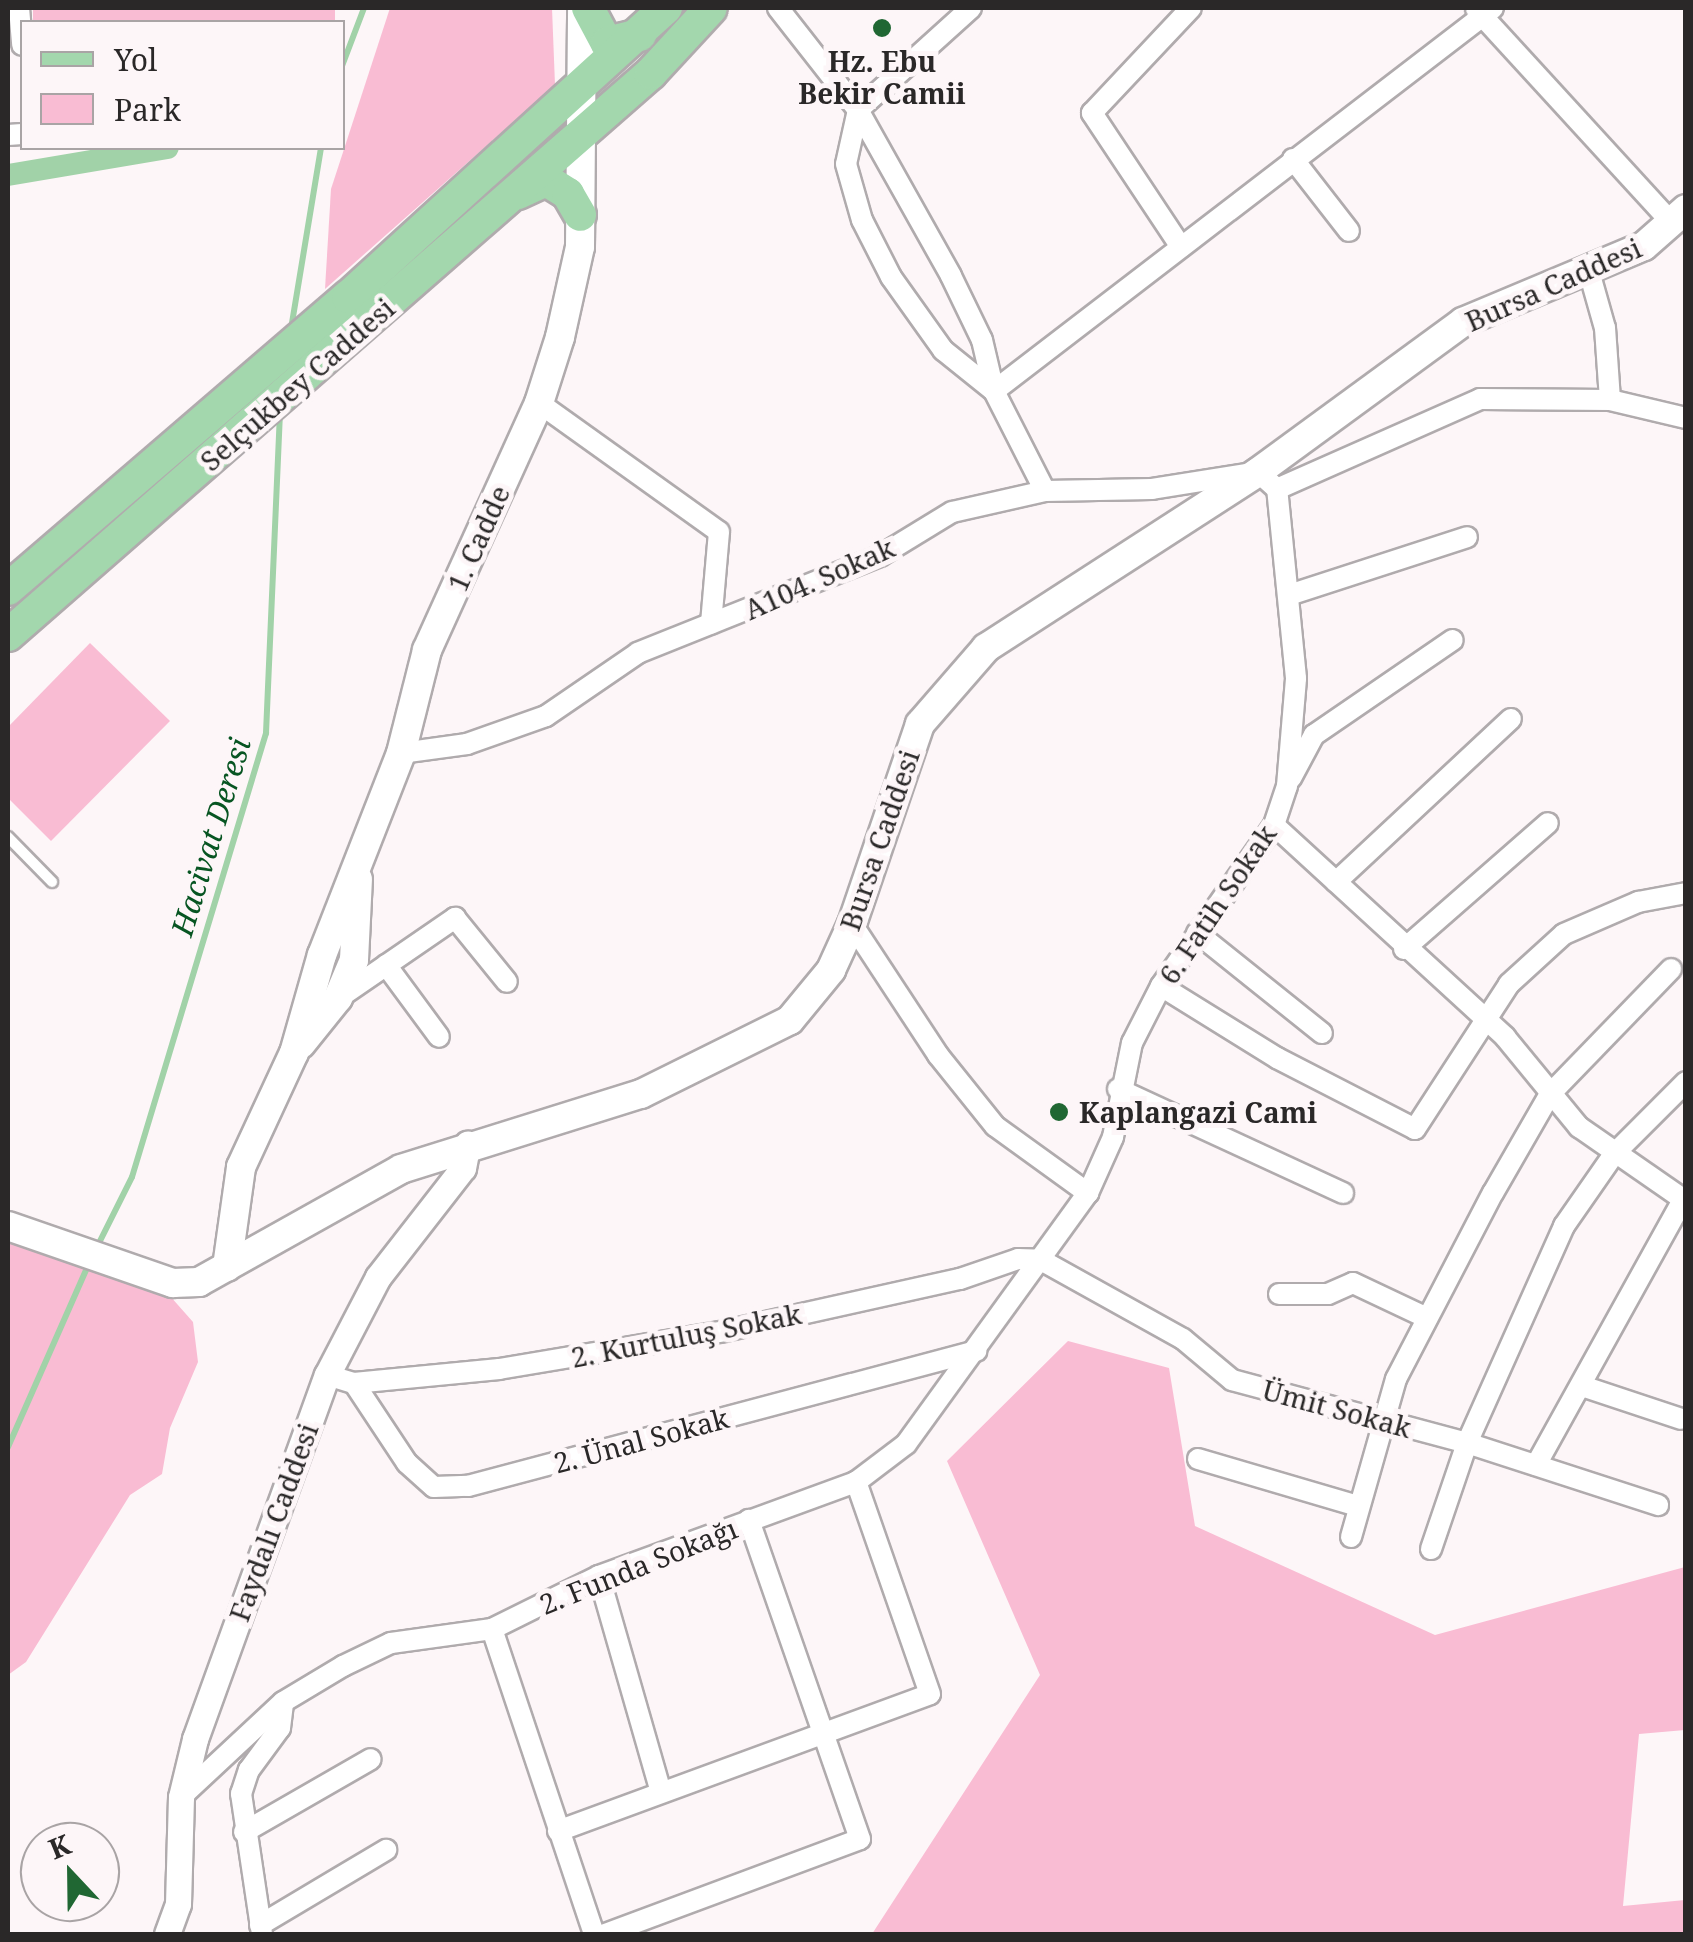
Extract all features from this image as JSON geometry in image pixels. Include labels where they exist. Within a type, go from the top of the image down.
[{"type":"main road","points":[[585,8],[607,43],[640,35]]},
{"type":"main road","name":"1. Cadde","points":[[294,1053],[322,955],[401,753],[428,650],[539,402],[580,247],[585,8]]},
{"type":"main road","name":"Selçukbey Caddesi","points":[[8,590],[197,473],[357,310],[666,8]]},
{"type":"main road","name":"Selçukbey Caddesi","points":[[8,635],[86,542],[181,439],[505,200],[651,73],[711,8]]},
{"type":"main road","points":[[505,200],[546,180],[568,194],[580,215]]},
{"type":"main road","name":"Bursa Caddesi","points":[[14,1228],[173,1283],[199,1282],[401,1168],[468,1143],[641,1094],[776,1028],[831,970],[852,924],[920,724],[948,684],[986,648],[1268,480],[1463,322],[1644,246],[1679,217]]},
{"type":"main road","points":[[227,1267],[241,1167],[294,1053],[338,998],[354,960],[359,860]]},
{"type":"street","points":[[778,8],[858,110],[951,276],[982,340],[994,391],[1045,491]]},
{"type":"street","points":[[971,8],[858,110],[846,164],[862,220],[913,314],[943,350],[994,391]]},
{"type":"street","points":[[1180,247],[1092,113],[1191,8]]},
{"type":"street","points":[[994,391],[1484,11],[1679,217]]},
{"type":"street","points":[[1294,159],[1349,232]]},
{"type":"street","points":[[1588,268],[1605,328],[1610,400]]},
{"type":"street","name":"A104. Sokak","points":[[401,753],[466,744],[546,716],[638,653],[880,556],[952,512],[1045,491],[1152,489],[1268,480],[1480,399],[1610,400],[1686,418]]},
{"type":"street","points":[[539,402],[718,532],[712,624]]},
{"type":"street","name":"6. Fatih Sokak","points":[[1041,1260],[1088,1194],[1113,1137],[1118,1089],[1161,986],[1274,825],[1287,786],[1296,678],[1289,595],[1268,480]]},
{"type":"street","points":[[1289,595],[1466,536]]},
{"type":"street","points":[[1287,786],[1314,735],[1453,640]]},
{"type":"street","points":[[1336,882],[1511,719]]},
{"type":"street","points":[[1404,949],[1548,822]]},
{"type":"street","points":[[1274,825],[1404,949],[1484,1016],[1550,1094],[1614,1154],[1684,1201],[1536,1465]]},
{"type":"street","points":[[1161,986],[1276,1058],[1415,1128],[1508,984],[1564,934],[1638,902],[1686,893]]},
{"type":"street","points":[[338,998],[455,918],[507,982]]},
{"type":"street","points":[[852,924],[938,1055],[995,1126],[1088,1194]]},
{"type":"street","points":[[1197,932],[1322,1033]]},
{"type":"street","points":[[386,965],[439,1037]]},
{"type":"street","points":[[1351,1537],[1383,1420],[1428,1318],[1550,1094],[1671,968]]},
{"type":"street","points":[[1432,1550],[1467,1443],[1564,1226],[1614,1154],[1686,1082]]},
{"type":"street","points":[[1118,1089],[1342,1193]]},
{"type":"street","name":"Faydalı Caddesi","points":[[168,1934],[181,1875],[182,1797],[195,1739],[326,1375],[378,1277],[463,1168],[468,1143]]},
{"type":"street","name":"2. Kurtuluş Sokak","points":[[326,1375],[354,1383],[500,1369],[725,1330],[960,1279],[1018,1260],[1041,1260]]},
{"type":"street","name":"Ümit Sokak","points":[[1041,1260],[1167,1328],[1232,1380],[1467,1443],[1658,1505]]},
{"type":"street","name":"2. Funda Sokağı","points":[[182,1797],[283,1702],[392,1643],[492,1630],[599,1576],[856,1482],[906,1444],[1041,1260]]},
{"type":"street","points":[[1279,1294],[1328,1294],[1354,1283],[1428,1318]]},
{"type":"street","name":"2. Ünal Sokak","points":[[354,1383],[407,1463],[434,1487],[468,1486],[976,1351]]},
{"type":"street","points":[[1582,1386],[1681,1418]]},
{"type":"street","points":[[1198,1459],[1358,1506]]},
{"type":"street","points":[[558,1831],[930,1694],[856,1482]]},
{"type":"street","points":[[605,1934],[860,1839],[749,1520]]},
{"type":"street","points":[[599,1576],[662,1792]]},
{"type":"street","points":[[492,1630],[594,1934]]},
{"type":"street","points":[[283,1702],[280,1728],[248,1770],[241,1794],[261,1930],[386,1850]]},
{"type":"street","points":[[244,1832],[371,1759]]},
{"type":"lane","points":[[8,836],[52,882]]},
{"type":"green space","points":[[33,8],[335,8],[335,20],[33,20]]},
{"type":"green space","points":[[390,8],[552,8],[555,85],[325,289],[331,189]]},
{"type":"green space","points":[[90,643],[170,721],[51,841],[8,798],[8,727]]},
{"type":"green space","points":[[8,1236],[170,1296],[193,1322],[198,1362],[170,1428],[162,1474],[130,1495],[26,1662],[8,1675]]},
{"type":"green space","points":[[1068,1341],[1169,1368],[1195,1526],[1435,1635],[1685,1567],[1685,1730],[1639,1734],[1623,1906],[1685,1900],[1685,1934],[872,1934],[1040,1675],[947,1461]]},
{"type":"waterway","name":"Hacivat Deresi","points":[[345,58],[364,8]]},
{"type":"waterway","points":[[8,175],[156,150]]},
{"type":"waterway","name":"Hacivat Deresi","points":[[291,329],[321,150]]},
{"type":"waterway","name":"Hacivat Deresi","points":[[96,1249],[132,1177],[266,733],[280,411]]},
{"type":"waterway","points":[[8,1447],[90,1261]]},
{"type":"place","name":"Hz. Ebu Bekir Camii","points":[[882,28]]},
{"type":"place","name":"Kaplangazi Cami","points":[[1059,1112]]}]
